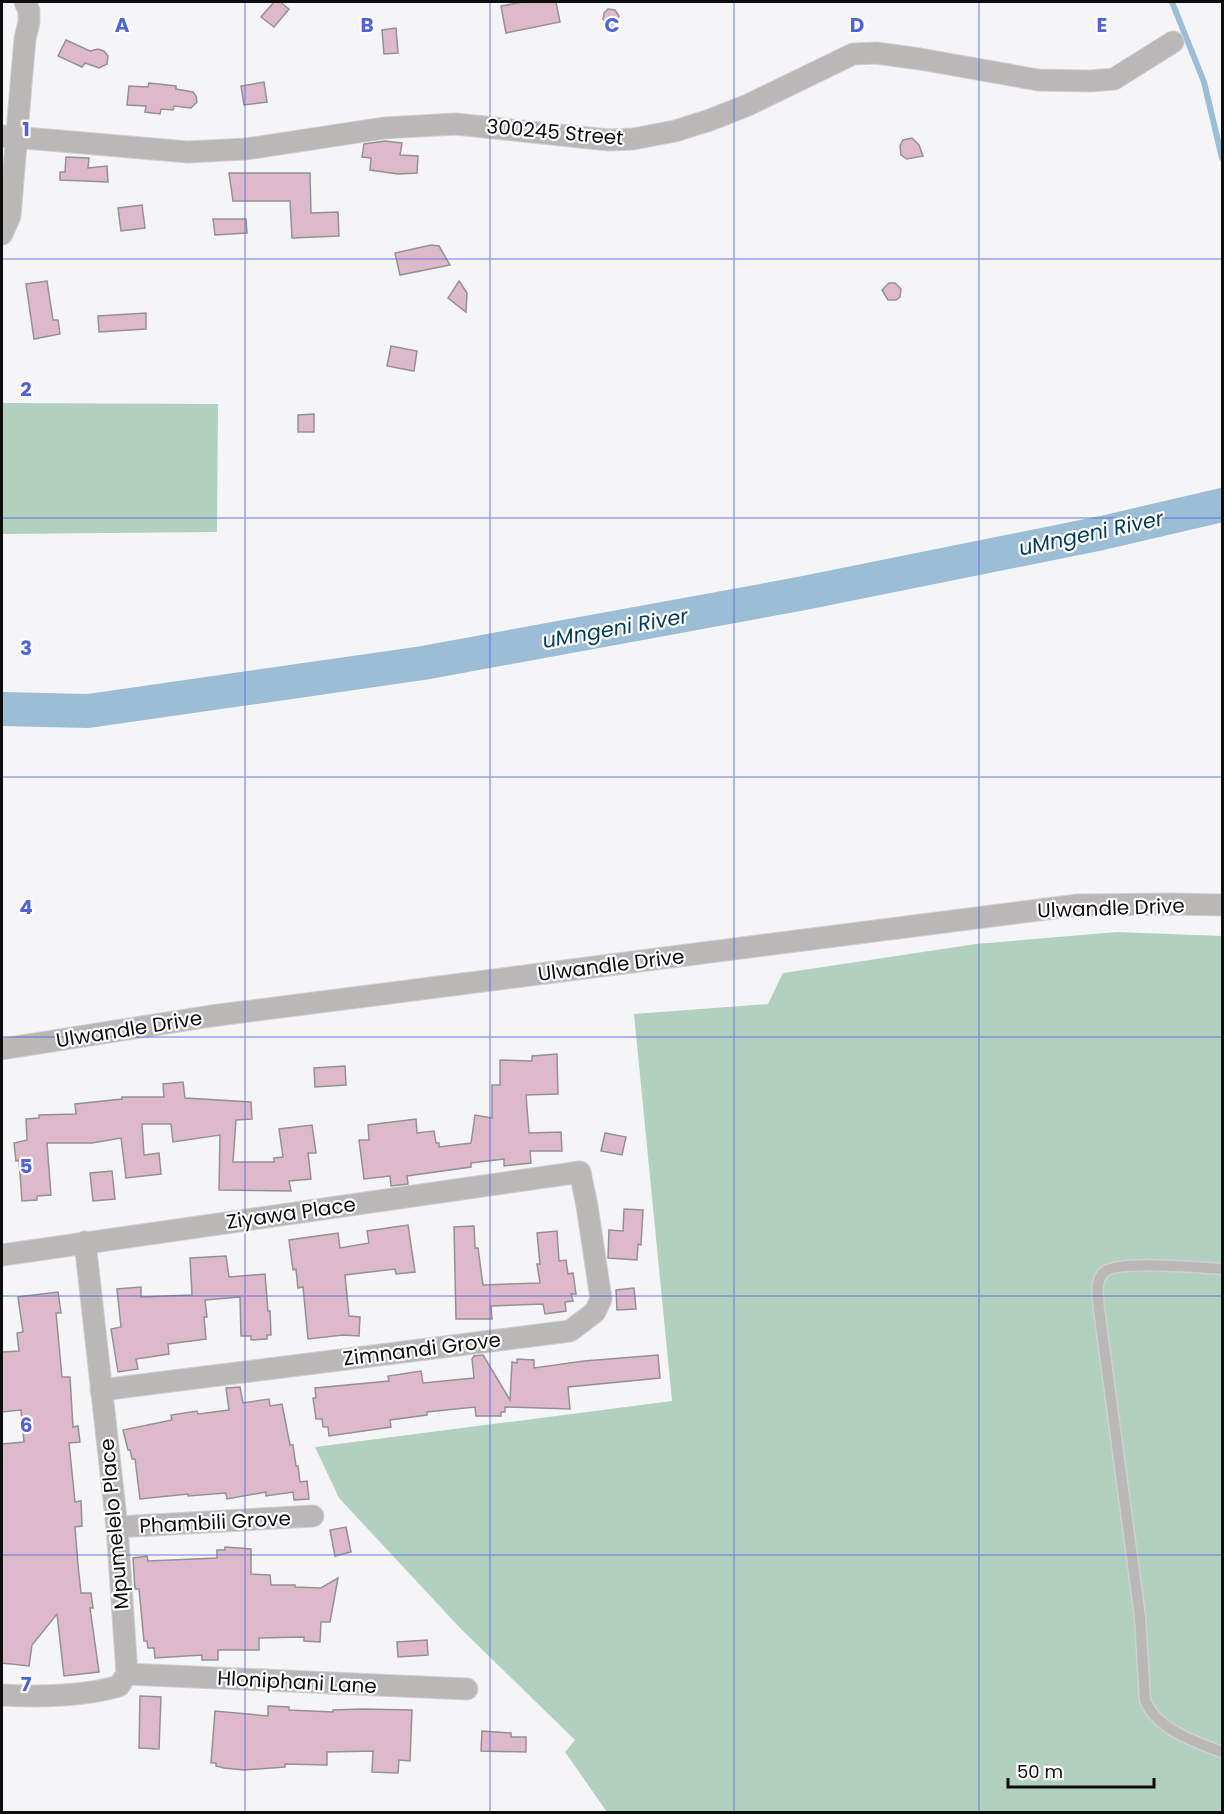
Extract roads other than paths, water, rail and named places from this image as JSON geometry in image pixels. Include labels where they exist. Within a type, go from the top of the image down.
[{"type":"street","points":[[2,234],[10,216],[9,137],[29,22],[29,11],[25,2]]},
{"type":"street","name":"300245 Street","points":[[9,137],[188,152],[246,149],[384,128],[456,124],[608,140],[633,139],[675,131],[748,105],[853,54],[876,53],[909,57],[1038,80],[1090,81],[1114,79],[1173,42]]},
{"type":"street","name":"Ulwandle Drive","points":[[2,1049],[211,1016],[1078,905],[1222,905]]},
{"type":"street","name":"Ziyawa Place","points":[[2,1255],[580,1172]]},
{"type":"street","name":"Zimnandi Grove","points":[[101,1390],[570,1331],[595,1312],[601,1299],[580,1172]]},
{"type":"street","name":"Mpumelelo Place","points":[[85,1242],[117,1527],[127,1674]]},
{"type":"street","name":"Phambili Grove","points":[[117,1527],[313,1516]]},
{"type":"street","points":[[2,1695],[95,1693],[119,1686],[127,1674]]},
{"type":"street","name":"Hloniphani Lane","points":[[127,1674],[467,1689]]},
{"type":"lane","points":[[1222,1269],[1130,1265],[1108,1269],[1102,1274],[1098,1286],[1140,1617],[1144,1700],[1149,1712],[1162,1723],[1191,1741],[1222,1752]]},
{"type":"waterway","points":[[1172,2],[1204,82],[1222,158]]},
{"type":"waterway","name":"uMngeni River","points":[[2,709],[88,711],[423,663],[799,594],[1102,533],[1222,505]]}]
